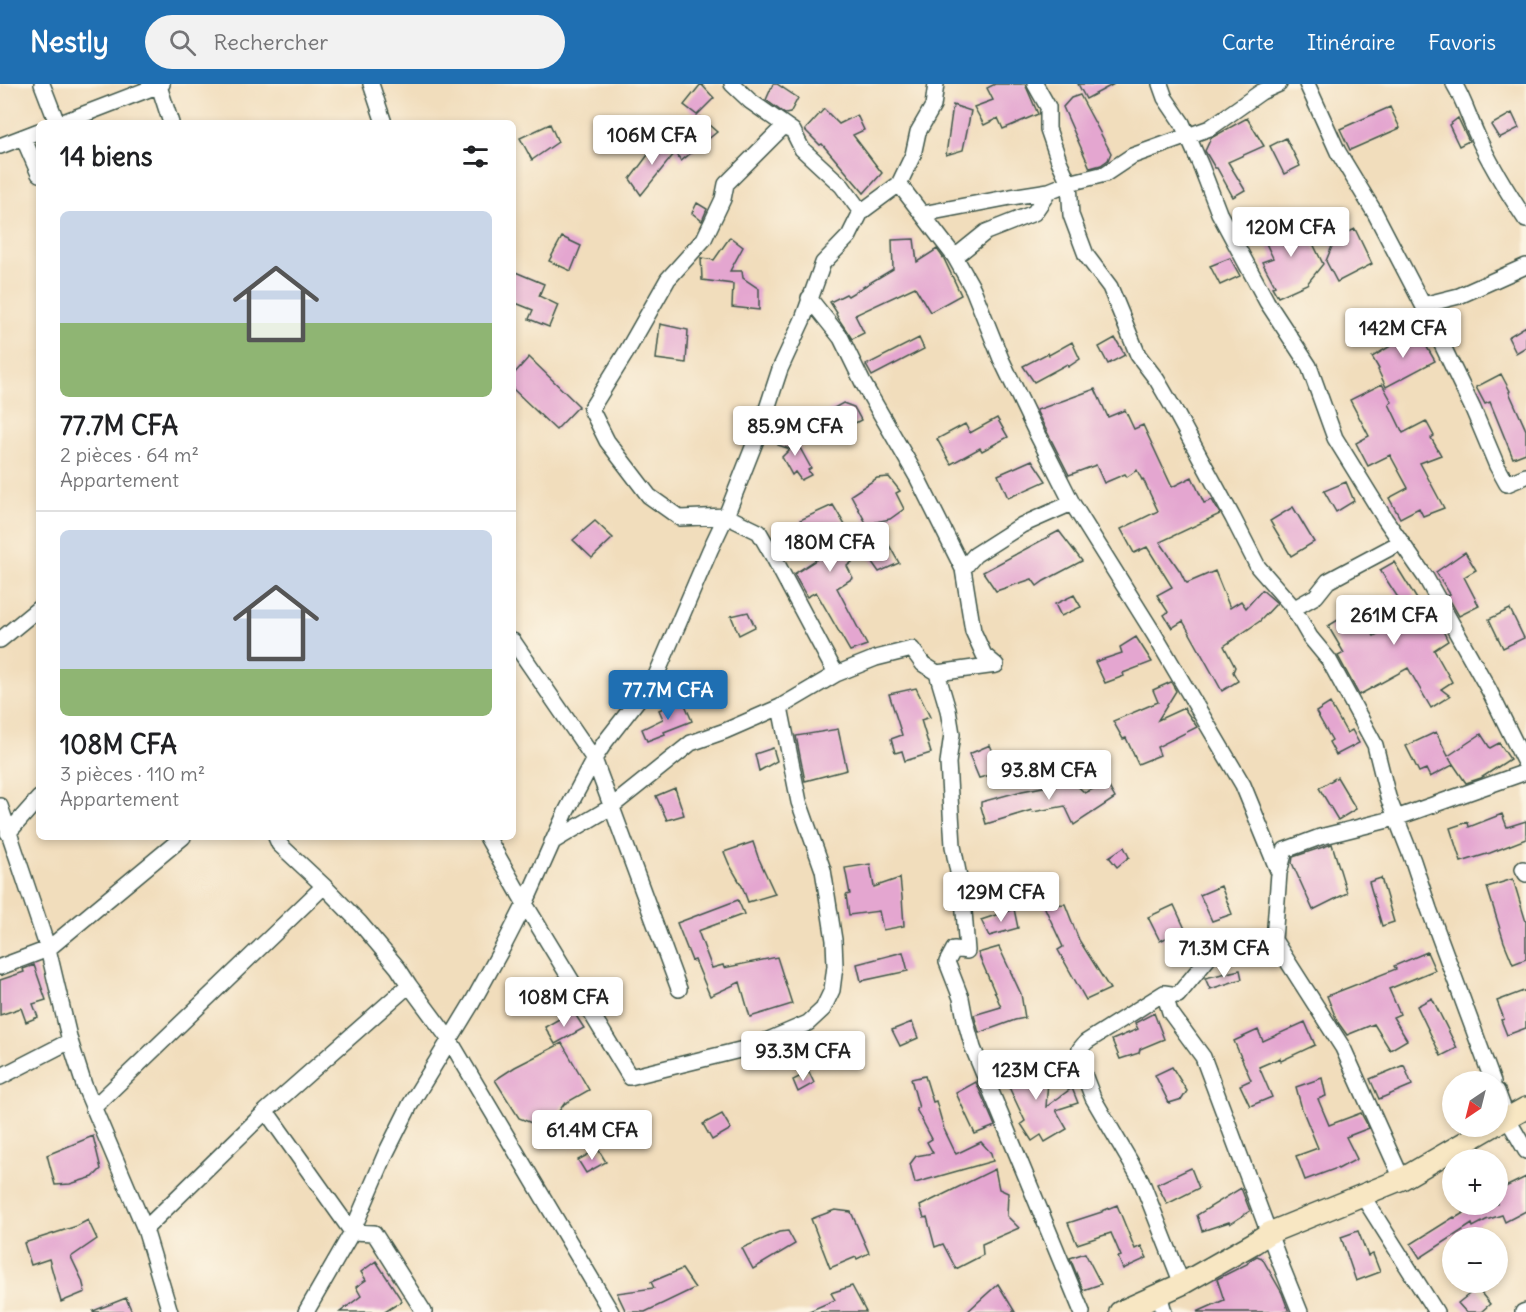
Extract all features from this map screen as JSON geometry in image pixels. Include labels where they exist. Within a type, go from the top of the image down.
[{"type":"main road","points":[[1508,1118],[1526,1108]]},
{"type":"main road","points":[[1120,1312],[1162,1303],[1182,1284],[1269,1233],[1402,1179],[1475,1137]]},
{"type":"street","points":[[42,84],[58,120]]},
{"type":"street","points":[[371,84],[383,120]]},
{"type":"street","points":[[732,84],[750,101],[794,131],[802,149],[842,186],[861,212]]},
{"type":"street","points":[[306,1312],[351,1232],[410,1105],[472,1003],[525,904],[552,842],[594,759],[656,678],[726,516],[761,427],[780,369],[803,319],[823,263],[849,236],[861,212],[899,184],[913,154],[918,132],[933,106],[936,84]]},
{"type":"street","points":[[1035,84],[1048,107],[1048,129],[1069,183],[1071,215],[1086,255],[1110,287],[1138,355],[1175,411],[1257,567],[1293,609],[1310,637],[1329,660],[1375,745],[1388,798],[1490,1071]]},
{"type":"street","points":[[1160,84],[1165,98],[1182,123],[1202,166],[1219,213],[1266,302],[1309,366],[1335,438],[1426,578],[1484,681],[1526,765]]},
{"type":"street","points":[[922,214],[1049,191],[1104,174],[1132,156],[1210,128],[1261,92],[1279,84]]},
{"type":"street","points":[[1307,84],[1338,152],[1375,213],[1423,305],[1507,484],[1526,476]]},
{"type":"street","points":[[1454,84],[1498,177],[1526,220]]},
{"type":"street","points":[[67,120],[160,85],[170,120]]},
{"type":"street","points":[[784,126],[726,184],[723,199],[704,239],[668,279],[591,409],[608,441],[649,496],[680,518],[726,516],[759,532],[836,674]]},
{"type":"street","points":[[0,146],[36,132]]},
{"type":"street","points":[[23,137],[36,167]]},
{"type":"street","points":[[899,184],[955,257],[974,288],[1000,359],[1072,503],[1154,634],[1243,785],[1279,873]]},
{"type":"street","points":[[955,257],[986,232],[1034,213],[1049,191]]},
{"type":"street","points":[[1423,305],[1459,296],[1526,266]]},
{"type":"street","points":[[552,842],[611,807],[691,743],[780,707],[836,674],[876,658],[912,649],[922,664],[937,673],[996,665],[984,655],[973,631],[963,569],[917,477],[862,383],[841,338],[809,298]]},
{"type":"street","points":[[963,569],[975,555],[1022,525],[1072,503]]},
{"type":"street","points":[[1293,609],[1316,596],[1328,581],[1401,542]]},
{"type":"street","points":[[0,640],[36,610]]},
{"type":"street","points":[[516,645],[594,759],[679,989]]},
{"type":"street","points":[[937,673],[948,710],[952,734],[948,763],[953,846],[963,898],[967,951],[954,949],[947,962],[961,998],[973,1048],[1082,1312]]},
{"type":"street","points":[[490,840],[525,904],[630,1077],[752,1047],[808,1023],[823,1009],[832,990],[836,966],[834,940],[823,870],[799,802],[780,707]]},
{"type":"street","points":[[1402,1179],[1343,1048],[1274,940],[1279,873],[1285,850],[1320,837],[1396,818],[1526,772]]},
{"type":"street","points":[[8,833],[36,801]]},
{"type":"street","points":[[0,806],[48,949],[70,1041],[93,1108],[145,1229],[170,1312]]},
{"type":"street","points":[[0,967],[48,949],[179,840]]},
{"type":"street","points":[[277,840],[360,923],[398,968],[449,1039],[610,1312]]},
{"type":"street","points":[[93,1108],[324,886]]},
{"type":"street","points":[[1182,1284],[1140,1180],[1093,1098],[1078,1059],[1080,1049],[1086,1042],[1164,993],[1178,995],[1215,950],[1274,940]]},
{"type":"street","points":[[145,1229],[266,1111],[409,985]]},
{"type":"street","points":[[1164,993],[1170,1012],[1203,1057],[1300,1312]]},
{"type":"street","points":[[0,1077],[70,1041]]},
{"type":"street","points":[[266,1111],[351,1232]]},
{"type":"street","points":[[1508,1132],[1526,1151]]},
{"type":"street","points":[[1362,1195],[1436,1312]]},
{"type":"street","points":[[351,1232],[374,1233],[424,1312]]},
{"type":"building","points":[[701,84],[714,98],[697,115],[684,105]]},
{"type":"building","points":[[773,84],[777,84],[798,98],[790,113],[785,114],[766,100]]},
{"type":"building","points":[[995,84],[1025,84],[1038,114],[1003,129],[998,118],[984,125],[974,107],[993,100],[987,88]]},
{"type":"building","points":[[1078,84],[1114,84],[1086,99]]},
{"type":"building","points":[[1080,95],[1111,153],[1108,160],[1101,165],[1090,168],[1063,107],[1071,98]]},
{"type":"building","points":[[953,105],[971,111],[963,150],[946,155]]},
{"type":"building","points":[[1390,107],[1400,128],[1350,150],[1340,129]]},
{"type":"building","points":[[824,109],[839,124],[857,115],[864,130],[853,135],[882,173],[864,193],[822,144],[820,145],[805,130]]},
{"type":"building","points":[[1512,113],[1519,128],[1499,138],[1491,125]]},
{"type":"building","points":[[700,117],[717,132],[681,161],[672,145]]},
{"type":"building","points":[[1247,118],[1264,146],[1228,162],[1245,190],[1233,197],[1205,151],[1211,138]]},
{"type":"building","points":[[1458,118],[1469,141],[1459,146],[1449,125]]},
{"type":"building","points":[[550,124],[558,142],[532,160],[520,138]]},
{"type":"building","points":[[662,136],[674,154],[641,195],[630,179]]},
{"type":"building","points":[[1286,138],[1300,166],[1284,174],[1270,146]]},
{"type":"building","points":[[697,203],[707,209],[702,221],[692,213]]},
{"type":"building","points":[[1301,219],[1323,264],[1307,284],[1278,297],[1272,287],[1275,286],[1262,262],[1273,258],[1263,237]]},
{"type":"building","points":[[1355,229],[1372,264],[1337,282],[1326,261],[1335,239]]},
{"type":"building","points":[[562,237],[581,246],[571,271],[549,261]]},
{"type":"building","points":[[730,237],[743,247],[730,271],[742,271],[743,278],[759,289],[759,310],[732,307],[733,284],[702,280],[701,258],[714,260]]},
{"type":"building","points":[[914,239],[917,262],[937,249],[961,295],[930,312],[915,287],[855,315],[864,333],[852,339],[830,302],[846,294],[848,296],[893,269],[892,240]]},
{"type":"building","points":[[1230,258],[1240,276],[1220,285],[1210,266]]},
{"type":"building","points":[[516,272],[544,284],[539,296],[558,305],[549,327],[529,319],[533,310],[516,303]]},
{"type":"building","points":[[660,324],[688,330],[686,363],[656,359]]},
{"type":"building","points":[[1526,326],[1526,347],[1516,353],[1508,337]]},
{"type":"building","points":[[1417,330],[1435,361],[1386,387],[1372,357]]},
{"type":"building","points":[[919,338],[924,349],[872,376],[866,365]]},
{"type":"building","points":[[1115,338],[1125,355],[1108,364],[1099,347]]},
{"type":"building","points":[[1072,342],[1080,359],[1034,382],[1023,366]]},
{"type":"building","points":[[529,357],[579,406],[556,430],[516,392],[516,372]]},
{"type":"building","points":[[1501,374],[1526,430],[1526,453],[1513,458],[1490,402],[1485,404],[1476,387]]},
{"type":"building","points":[[1382,384],[1392,402],[1389,404],[1403,433],[1426,421],[1434,436],[1431,438],[1441,455],[1420,463],[1444,508],[1423,516],[1419,508],[1400,518],[1389,498],[1408,488],[1390,455],[1368,466],[1356,443],[1369,436],[1350,400]]},
{"type":"building","points":[[1095,389],[1108,417],[1125,410],[1134,429],[1143,425],[1172,487],[1192,477],[1204,503],[1212,500],[1220,514],[1160,542],[1185,581],[1187,583],[1215,571],[1230,608],[1241,601],[1246,608],[1262,590],[1277,603],[1260,621],[1224,646],[1235,667],[1233,672],[1238,681],[1222,691],[1183,621],[1172,628],[1164,615],[1168,612],[1157,595],[1172,587],[1147,547],[1134,553],[1121,529],[1158,511],[1143,479],[1137,470],[1127,477],[1125,474],[1104,483],[1096,465],[1069,475],[1037,412],[1037,410]]},
{"type":"building","points":[[843,403],[854,407],[861,420],[823,440],[812,420]]},
{"type":"building","points":[[997,418],[1008,437],[982,451],[980,448],[951,464],[937,439],[965,424],[970,433]]},
{"type":"building","points":[[783,430],[795,439],[811,468],[808,470],[811,475],[801,480],[795,472],[792,475],[782,457],[790,449],[778,445]]},
{"type":"building","points":[[1032,460],[1046,481],[1008,498],[998,475]]},
{"type":"building","points":[[889,477],[900,491],[896,493],[904,509],[890,519],[876,522],[899,563],[879,572],[867,555],[866,523],[851,495],[877,478]]},
{"type":"building","points":[[1346,482],[1354,501],[1336,512],[1324,491]]},
{"type":"building","points":[[833,505],[848,530],[835,534],[852,562],[847,566],[853,578],[837,588],[867,645],[850,651],[816,592],[807,597],[794,574],[822,556],[800,520]]},
{"type":"building","points":[[1293,507],[1314,542],[1291,556],[1270,521]]},
{"type":"building","points":[[595,521],[613,538],[592,558],[573,540]]},
{"type":"building","points":[[1059,531],[1082,561],[1037,586],[1032,579],[996,591],[983,572]]},
{"type":"building","points":[[1465,552],[1476,570],[1464,577],[1479,606],[1459,616],[1447,595],[1450,594],[1436,572]]},
{"type":"building","points":[[1394,562],[1423,609],[1437,627],[1440,625],[1448,641],[1434,650],[1452,682],[1441,689],[1450,696],[1431,708],[1408,668],[1359,695],[1338,656],[1344,653],[1328,626],[1358,608],[1374,636],[1410,616],[1380,570]]},
{"type":"building","points":[[1074,595],[1081,607],[1061,616],[1055,604]]},
{"type":"building","points":[[1510,609],[1524,638],[1503,648],[1489,619]]},
{"type":"building","points":[[748,612],[755,627],[739,635],[731,616]]},
{"type":"building","points":[[1136,637],[1152,662],[1105,683],[1095,662],[1122,653],[1120,647]]},
{"type":"building","points":[[1171,682],[1176,691],[1158,720],[1184,708],[1197,727],[1157,747],[1160,755],[1138,764],[1126,738],[1123,739],[1113,721],[1158,702],[1153,690]]},
{"type":"building","points":[[916,688],[930,717],[921,720],[931,753],[905,761],[902,751],[895,753],[891,739],[902,735],[889,694]]},
{"type":"building","points":[[683,700],[692,721],[647,741],[642,729],[663,719],[659,710]]},
{"type":"building","points":[[1330,703],[1347,733],[1352,730],[1359,743],[1336,755],[1329,742],[1332,740],[1316,712]]},
{"type":"building","points":[[838,729],[847,770],[805,781],[796,736]]},
{"type":"building","points":[[1436,732],[1448,756],[1481,734],[1490,748],[1499,743],[1510,759],[1481,778],[1466,783],[1449,758],[1453,765],[1430,777],[1426,769],[1419,772],[1406,746]]},
{"type":"building","points":[[990,745],[1002,772],[979,778],[969,754]]},
{"type":"building","points":[[773,748],[777,761],[759,771],[755,754]]},
{"type":"building","points":[[1066,775],[1085,793],[1106,782],[1115,798],[1074,825],[1065,806],[1033,812],[1032,810],[986,824],[981,802],[1048,786]]},
{"type":"building","points":[[1337,777],[1356,809],[1338,820],[1319,788]]},
{"type":"building","points":[[675,788],[684,815],[667,820],[656,796]]},
{"type":"building","points":[[1502,814],[1507,827],[1526,821],[1526,839],[1461,862],[1450,828],[1468,822],[1469,827]]},
{"type":"building","points":[[753,842],[775,894],[748,902],[724,852]]},
{"type":"building","points":[[1332,844],[1347,893],[1313,910],[1292,863],[1293,857]]},
{"type":"building","points":[[1124,847],[1129,857],[1117,867],[1109,857]]},
{"type":"building","points":[[870,864],[874,887],[900,878],[904,926],[883,930],[879,911],[849,915],[846,895],[850,894],[845,868]]},
{"type":"building","points":[[1381,878],[1394,922],[1382,926],[1369,882]]},
{"type":"building","points":[[1513,879],[1526,922],[1526,959],[1513,964],[1487,887]]},
{"type":"building","points":[[1221,886],[1232,914],[1212,921],[1200,895]]},
{"type":"building","points":[[738,900],[744,914],[698,931],[712,968],[723,965],[724,968],[777,957],[792,1004],[750,1017],[740,982],[710,996],[695,960],[692,961],[677,923]]},
{"type":"building","points":[[1065,904],[1079,940],[1110,989],[1086,1000],[1058,950],[1063,947],[1044,906]]},
{"type":"building","points":[[1174,905],[1185,929],[1160,941],[1148,917]]},
{"type":"building","points":[[1014,909],[1018,928],[989,936],[981,920]]},
{"type":"building","points":[[999,947],[1021,994],[1025,1018],[979,1033],[974,1015],[1001,1007],[978,953]]},
{"type":"building","points":[[903,952],[908,971],[861,981],[857,964]]},
{"type":"building","points":[[1427,952],[1435,970],[1389,989],[1400,1014],[1393,1017],[1407,1040],[1390,1050],[1374,1024],[1347,1035],[1337,1021],[1327,996],[1396,969],[1394,966]]},
{"type":"building","points":[[34,965],[46,1000],[33,1004],[38,1017],[26,1022],[21,1008],[0,1015],[0,980],[24,972],[23,969]]},
{"type":"building","points":[[1240,970],[1242,979],[1210,989],[1205,978]]},
{"type":"building","points":[[1526,990],[1526,1028],[1507,1035],[1497,1001]]},
{"type":"building","points":[[1432,998],[1457,1048],[1441,1056],[1417,1006]]},
{"type":"building","points":[[573,1011],[584,1028],[555,1044],[545,1027]]},
{"type":"building","points":[[1154,1013],[1164,1039],[1140,1049],[1139,1053],[1120,1059],[1112,1040],[1138,1029],[1135,1023]]},
{"type":"building","points":[[912,1022],[918,1038],[900,1046],[892,1030]]},
{"type":"building","points":[[1305,1022],[1315,1045],[1281,1061],[1280,1058],[1259,1067],[1272,1097],[1250,1106],[1240,1085],[1251,1080],[1234,1041],[1258,1030],[1263,1041]]},
{"type":"building","points":[[850,1037],[858,1052],[812,1064],[806,1050]]},
{"type":"building","points":[[562,1043],[589,1090],[564,1104],[557,1114],[540,1115],[534,1124],[519,1118],[495,1080]]},
{"type":"building","points":[[1013,1059],[1022,1069],[1030,1066],[1048,1081],[1046,1107],[1072,1088],[1078,1103],[1056,1110],[1067,1129],[1045,1142],[1041,1135],[1032,1141],[1021,1124],[1025,1121],[999,1066]]},
{"type":"building","points":[[1404,1065],[1412,1085],[1379,1099],[1370,1079]]},
{"type":"building","points":[[1172,1067],[1187,1091],[1182,1099],[1169,1103],[1155,1075]]},
{"type":"building","points":[[809,1072],[814,1083],[798,1092],[793,1080]]},
{"type":"building","points":[[925,1076],[933,1102],[936,1101],[944,1129],[956,1154],[981,1142],[991,1153],[993,1161],[915,1183],[910,1164],[916,1156],[933,1153],[927,1142],[932,1139],[916,1109],[919,1108],[911,1079]]},
{"type":"building","points":[[1322,1078],[1326,1096],[1318,1099],[1329,1125],[1361,1113],[1369,1128],[1346,1137],[1357,1159],[1338,1169],[1305,1180],[1296,1156],[1318,1148],[1302,1109],[1296,1087]]},
{"type":"building","points":[[976,1082],[995,1126],[975,1134],[956,1093]]},
{"type":"building","points":[[722,1114],[731,1129],[712,1140],[703,1124]]},
{"type":"building","points":[[93,1136],[101,1169],[93,1177],[70,1184],[55,1185],[47,1155]]},
{"type":"building","points":[[598,1149],[606,1162],[586,1173],[578,1160]]},
{"type":"building","points":[[1191,1168],[1199,1188],[1167,1204],[1157,1184]]},
{"type":"building","points":[[995,1169],[999,1189],[1008,1193],[1007,1216],[1019,1228],[982,1244],[983,1255],[956,1269],[943,1244],[935,1247],[927,1217],[924,1218],[920,1206]]},
{"type":"building","points":[[1526,1177],[1526,1211],[1505,1222],[1502,1215],[1508,1215],[1508,1186]]},
{"type":"building","points":[[1241,1188],[1250,1211],[1230,1224],[1229,1222],[1202,1231],[1197,1215]]},
{"type":"building","points":[[1117,1205],[1135,1249],[1141,1246],[1147,1258],[1123,1269],[1118,1257],[1121,1256],[1111,1233],[1077,1244],[1068,1223]]},
{"type":"building","points":[[835,1210],[851,1212],[869,1253],[830,1268],[811,1219]]},
{"type":"building","points":[[1460,1215],[1502,1215],[1473,1227],[1472,1224],[1467,1227],[1442,1227],[1442,1244],[1420,1258],[1411,1244]]},
{"type":"building","points":[[88,1220],[97,1239],[71,1257],[85,1292],[61,1302],[49,1259],[31,1265],[24,1243],[77,1226]]},
{"type":"building","points":[[788,1231],[795,1244],[753,1269],[742,1248],[779,1232]]},
{"type":"building","points":[[1358,1231],[1368,1256],[1373,1254],[1380,1272],[1356,1281],[1341,1237]]},
{"type":"building","points":[[1085,1253],[1101,1284],[1083,1290],[1070,1258]]},
{"type":"building","points":[[1257,1256],[1262,1258],[1282,1293],[1289,1312],[1197,1312],[1224,1300],[1217,1279],[1247,1264]]},
{"type":"building","points":[[376,1261],[402,1301],[385,1312],[340,1312],[361,1296],[356,1287],[366,1280],[361,1272]]},
{"type":"building","points":[[682,1269],[695,1288],[645,1312],[626,1312],[617,1293],[654,1288],[651,1282]]},
{"type":"building","points":[[998,1284],[1015,1312],[967,1312]]},
{"type":"building","points":[[852,1286],[866,1312],[807,1312],[835,1300],[831,1293]]},
{"type":"building","points":[[1471,1293],[1481,1293],[1490,1304],[1481,1312],[1466,1312],[1458,1303]]},
{"type":"building","points":[[126,1298],[132,1312],[93,1312],[93,1311]]}]
